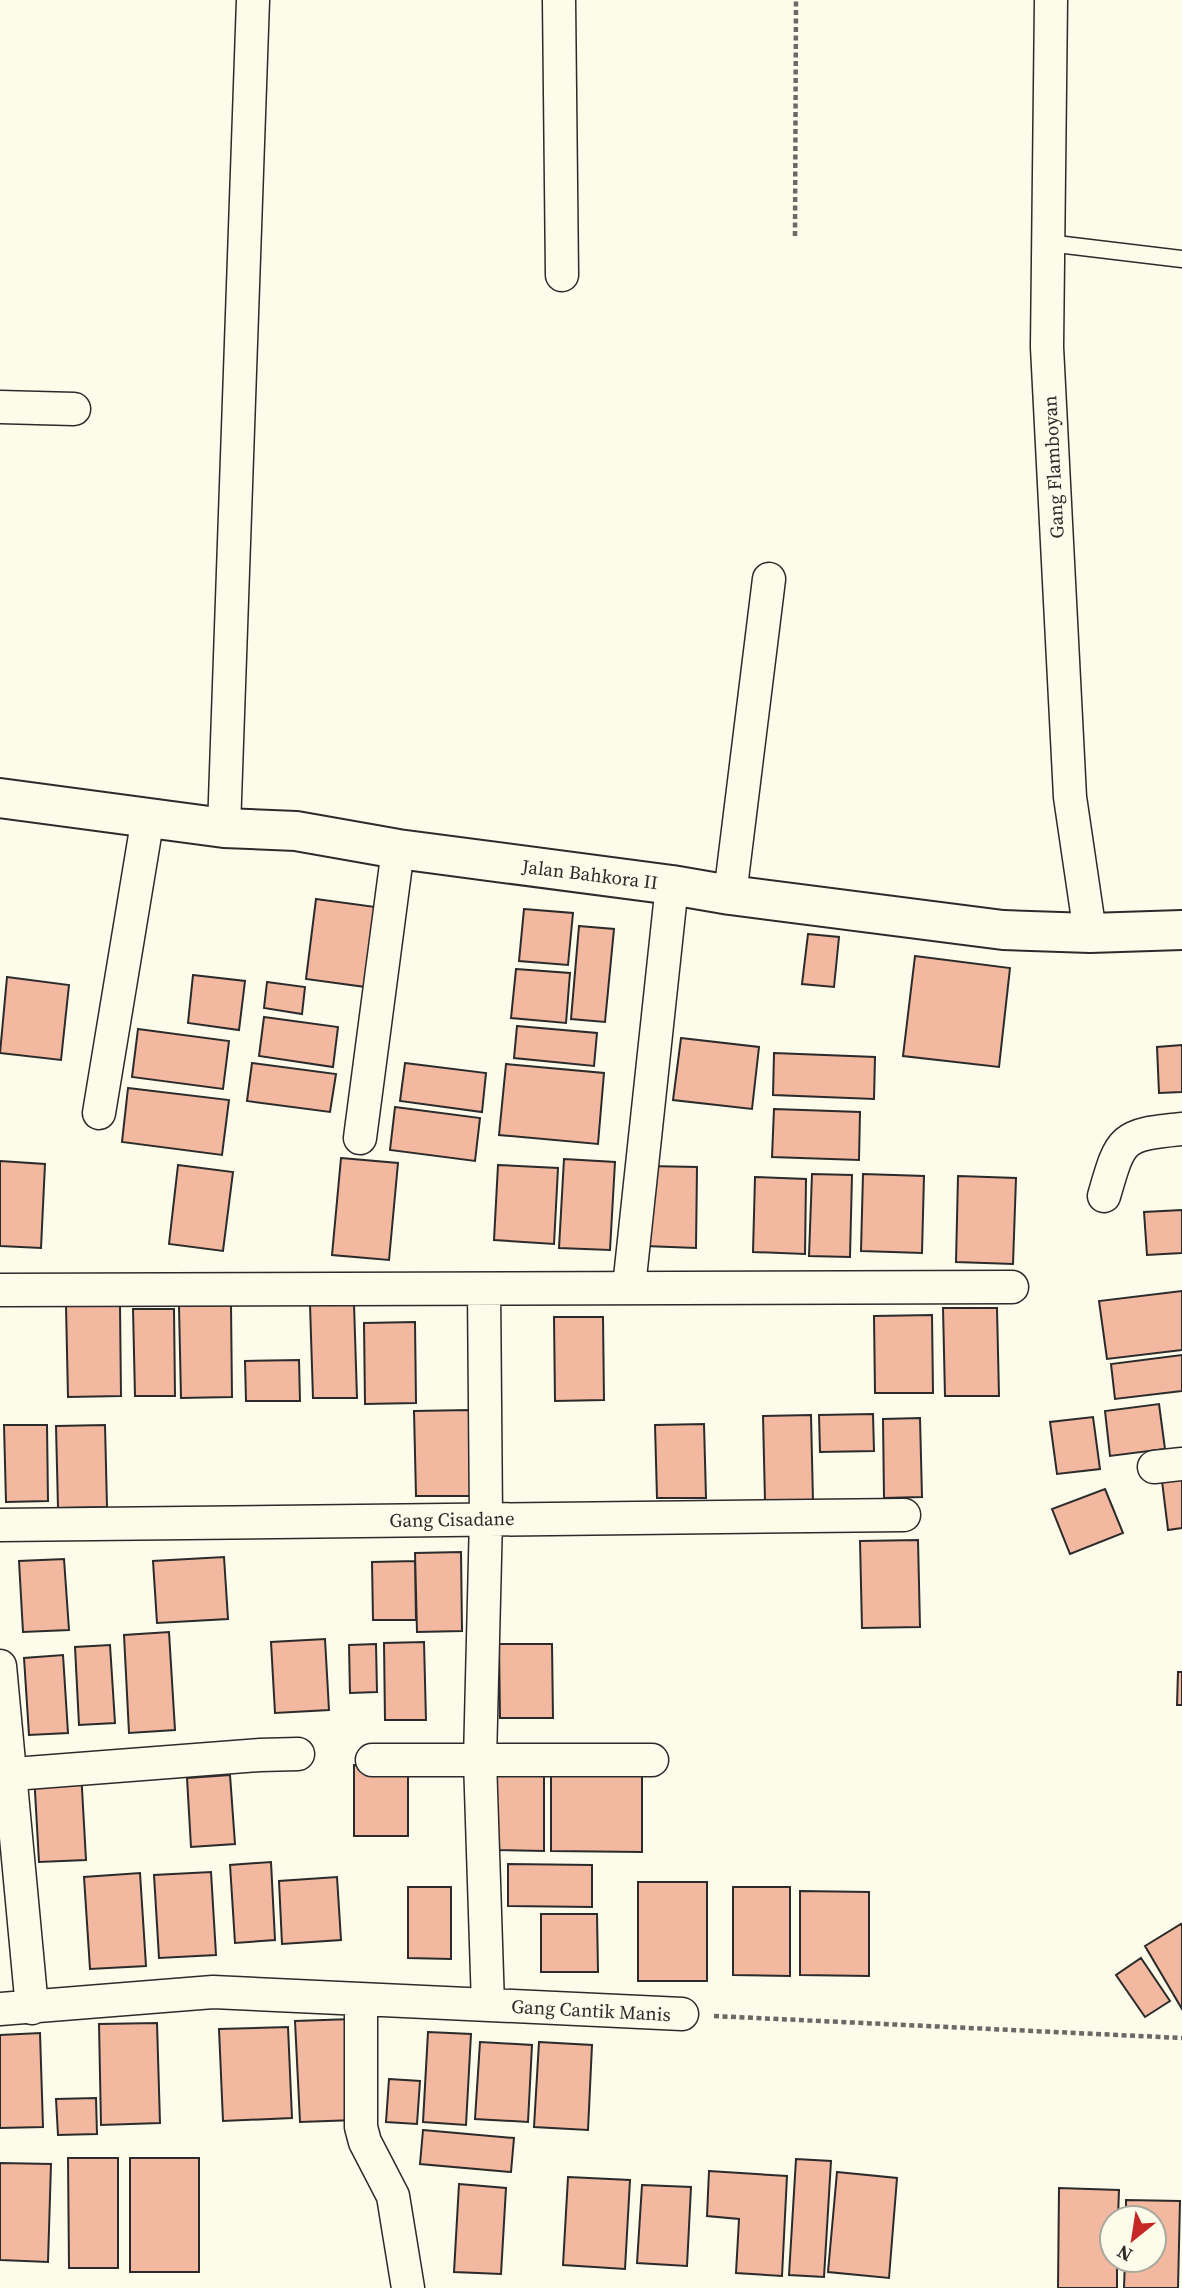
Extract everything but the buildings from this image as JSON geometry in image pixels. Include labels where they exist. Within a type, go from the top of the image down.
[{"type":"street","points":[[224,828],[253,0]]},
{"type":"street","points":[[559,0],[562,275]]},
{"type":"street","name":"Gang Flamboyan","points":[[1051,0],[1047,347],[1070,797],[1090,933]]},
{"type":"street","points":[[0,407],[74,409]]},
{"type":"street","points":[[730,895],[769,579]]},
{"type":"street","name":"Jalan Bahkora II","points":[[0,798],[224,828],[296,831],[398,849],[1003,930],[1090,933],[1182,930]]},
{"type":"street","points":[[99,1113],[148,817]]},
{"type":"street","points":[[360,1138],[398,849]]},
{"type":"street","points":[[629,1287],[672,885]]},
{"type":"street","points":[[1104,1195],[1115,1160],[1129,1139],[1146,1133],[1182,1129]]},
{"type":"street","points":[[0,1290],[1012,1287]]},
{"type":"street","points":[[484,1290],[486,1518],[480,1760],[488,2005]]},
{"type":"street","name":"Gang Cisadane","points":[[0,1525],[904,1515]]},
{"type":"street","points":[[0,1666],[6,1774],[32,2008]]},
{"type":"street","points":[[6,1774],[298,1754]]},
{"type":"street","points":[[372,1759],[652,1760]]},
{"type":"street","name":"Gang Cantik Manis","points":[[0,2009],[213,1993],[682,2014]]},
{"type":"street","points":[[360,2000],[361,2127],[365,2142],[393,2196],[408,2288]]},
{"type":"lane","points":[[1048,243],[1182,259]]},
{"type":"path","points":[[795,236],[796,0]]},
{"type":"path","name":"Gang Cantik Manis","points":[[682,2014],[1182,2038]]}]
